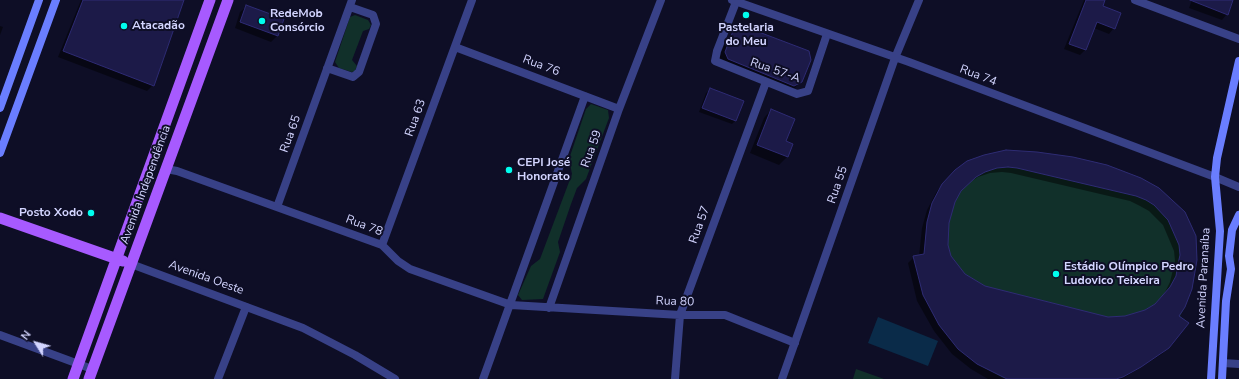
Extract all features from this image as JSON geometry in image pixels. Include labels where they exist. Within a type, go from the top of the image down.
[{"type":"main road","points":[[0,108],[39,0]]},
{"type":"main road","points":[[0,153],[56,0]]},
{"type":"main road","name":"Avenida Independência","points":[[72,379],[210,0]]},
{"type":"main road","name":"Avenida Independência","points":[[90,374],[228,0]]},
{"type":"main road","name":"Avenida Paranaíba","points":[[1211,379],[1220,231],[1215,177],[1217,158],[1239,61]]},
{"type":"main road","name":"Avenida Paranaíba","points":[[1222,379],[1226,301],[1231,269],[1229,256],[1232,230],[1239,215]]},
{"type":"main road","name":"Avenida Oeste","points":[[0,218],[131,264]]},
{"type":"street","name":"Rua 63","points":[[382,245],[472,0]]},
{"type":"street","name":"Rua 59","points":[[549,308],[619,109],[661,0]]},
{"type":"street","name":"Rua 55","points":[[782,379],[895,58],[919,0]]},
{"type":"street","points":[[1135,0],[1239,39]]},
{"type":"street","name":"Rua 74","points":[[734,1],[895,58],[1239,187]]},
{"type":"street","name":"Rua 57-A","points":[[734,1],[715,61],[797,94],[808,91],[827,34]]},
{"type":"street","name":"Rua 65","points":[[277,207],[327,68],[351,3],[373,16],[376,24],[359,72],[354,77],[327,68]]},
{"type":"street","name":"Rua 76","points":[[455,47],[619,109]]},
{"type":"street","name":"Rua 57","points":[[676,379],[680,315],[766,82]]},
{"type":"street","name":"Rua 59","points":[[483,379],[585,96]]},
{"type":"street","name":"Rua 78","points":[[166,169],[382,245],[398,261],[410,270],[510,305],[549,308]]},
{"type":"street","name":"Avenida Oeste","points":[[131,264],[303,328],[355,355],[395,379]]},
{"type":"street","points":[[218,379],[246,307]]},
{"type":"street","name":"Rua 80","points":[[549,308],[680,315],[724,315],[795,342]]},
{"type":"street","points":[[0,335],[78,364],[90,374]]},
{"type":"street","points":[[1223,363],[1239,364]]},
{"type":"green space","points":[[355,15],[368,20],[371,25],[369,29],[363,31],[352,60],[357,66],[355,71],[352,72],[339,68],[335,62],[350,17]]},
{"type":"green space","points":[[591,104],[608,110],[609,118],[586,179],[577,188],[571,204],[558,242],[560,252],[543,299],[522,300],[518,295],[531,266],[540,259],[572,174],[569,159],[586,109]]},
{"type":"green space","name":"Estádio Olímpico Pedro Ludovico Teixeira","points":[[1006,150],[1037,152],[1073,157],[1107,165],[1141,178],[1159,188],[1185,212],[1196,236],[1197,260],[1192,289],[1180,316],[1189,323],[1141,367],[1123,377],[1116,379],[1007,379],[977,364],[958,349],[939,325],[923,295],[913,256],[924,254],[927,222],[967,161]]},
{"type":"green space","points":[[856,369],[884,379],[853,379]]},
{"type":"water","points":[[878,317],[938,341],[928,366],[868,343]]},
{"type":"building","name":"Atacadão","points":[[83,0],[184,0],[154,86],[63,51]]},
{"type":"building","points":[[1086,0],[1105,0],[1103,6],[1121,13],[1115,29],[1097,22],[1086,50],[1069,44]]},
{"type":"building","points":[[1190,0],[1233,0],[1228,15]]},
{"type":"building","name":"RedeMob Consórcio","points":[[246,5],[284,19],[278,36],[240,22]]},
{"type":"building","points":[[743,26],[809,51],[811,60],[802,82],[794,86],[728,59],[725,52],[733,31]]},
{"type":"building","points":[[710,88],[744,101],[736,121],[702,108]]},
{"type":"building","points":[[771,109],[795,119],[786,141],[793,144],[788,157],[757,145]]},
{"type":"building","points":[[1006,150],[1037,152],[1073,157],[1107,165],[1141,178],[1159,188],[1185,212],[1196,236],[1197,260],[1192,289],[1185,307],[1179,316],[1189,323],[1169,348],[1141,367],[1123,377],[1116,379],[1007,379],[977,364],[958,349],[939,325],[923,295],[913,256],[924,254],[927,222],[932,203],[942,184],[955,170],[967,161]],"holes":[[[997,168],[1017,168],[1136,196],[1154,205],[1168,220],[1179,245],[1180,255],[1176,276],[1170,287],[1155,304],[1145,310],[1125,316],[1108,317],[985,286],[965,274],[951,256],[948,245],[949,223],[955,202],[961,191],[976,177],[985,172]]]},
{"type":"place","name":"Pastelaria do Meu","points":[[746,15]]},
{"type":"place","name":"RedeMob Consórcio","points":[[262,21]]},
{"type":"place","name":"Atacadão","points":[[124,26]]},
{"type":"place","name":"CEPI José Honorato","points":[[509,170]]},
{"type":"place","name":"Posto Xodo","points":[[91,213]]},
{"type":"place","name":"Estádio Olímpico Pedro Ludovico Teixeira","points":[[1056,274]]}]
